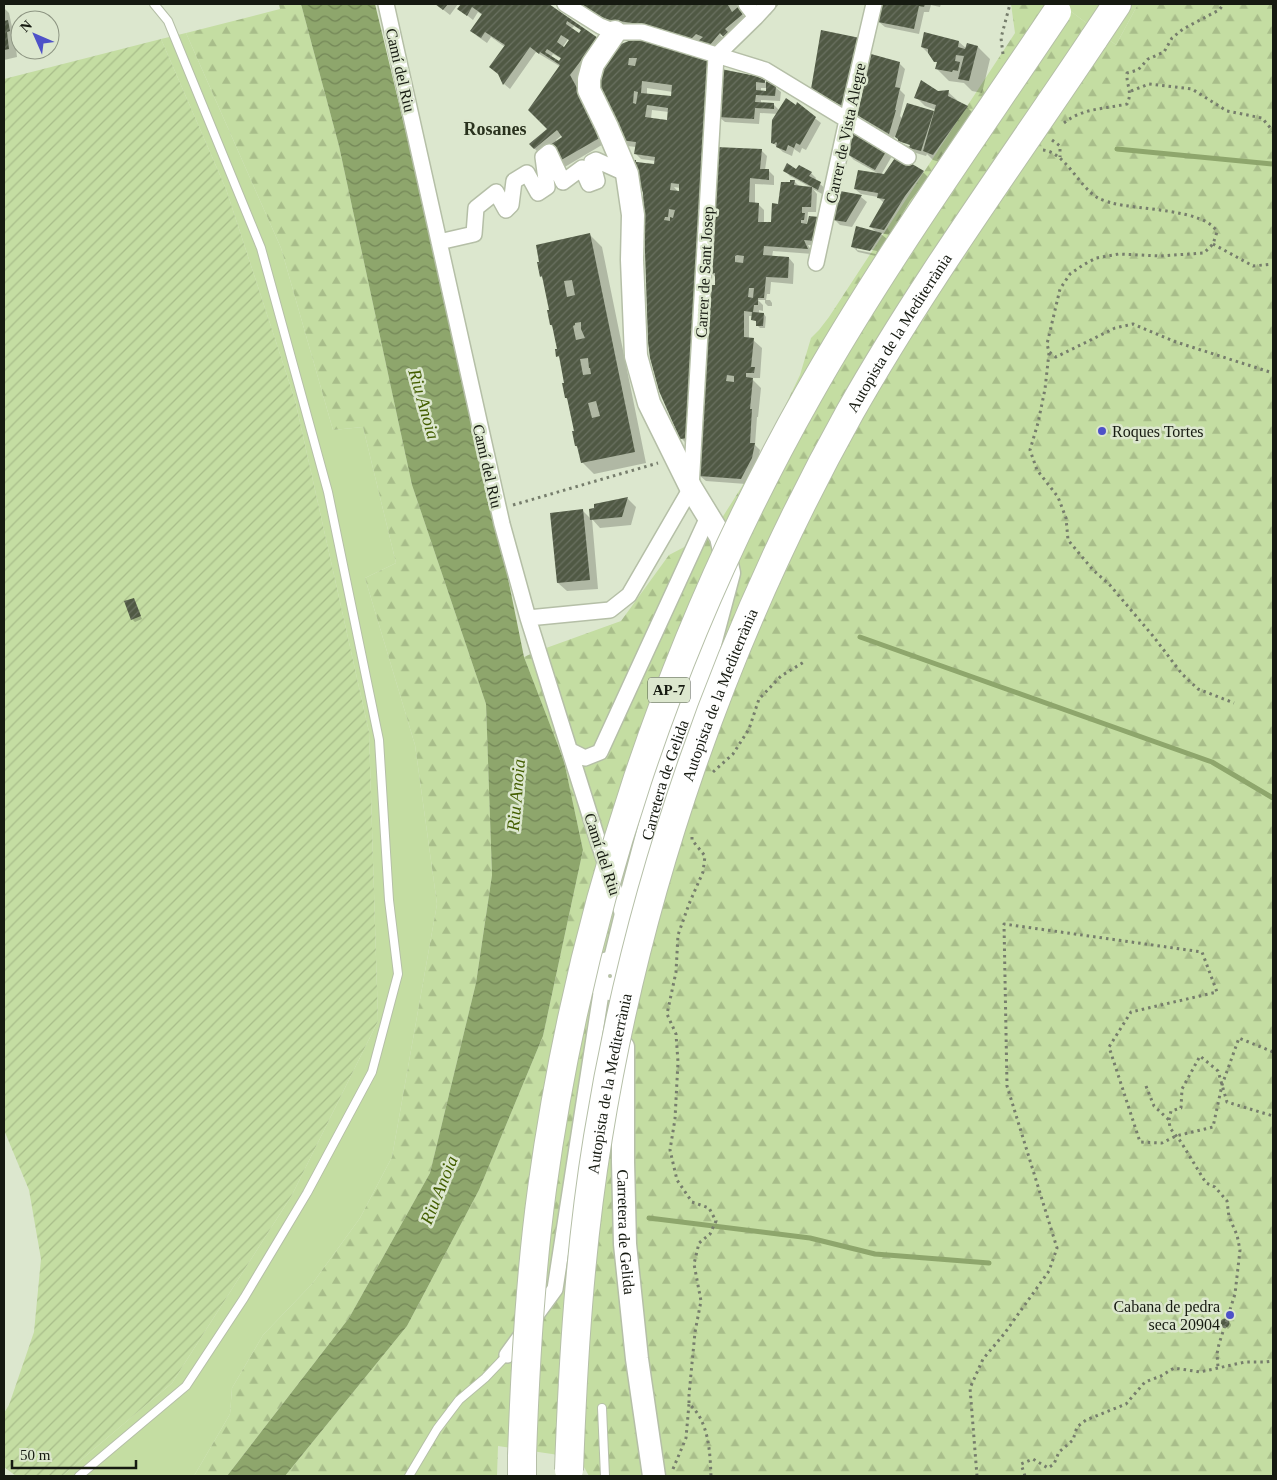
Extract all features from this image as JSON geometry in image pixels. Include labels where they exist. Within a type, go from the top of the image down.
[{"type":"highway","name":"Autopista de la Mediterrània","points":[[569,1473],[574,1341],[578,1292],[591,1180],[605,1096],[630,976],[651,894],[677,808],[718,692],[764,582],[794,520],[838,435],[874,372],[967,224],[1117,4]]},
{"type":"highway","name":"AP-7","points":[[522,1466],[526,1351],[533,1269],[543,1185],[556,1102],[572,1019],[601,900],[635,788],[665,700],[718,569],[806,398],[892,254],[1060,8]]},
{"type":"street","name":"Camí del Riu","points":[[386,4],[498,509],[528,618],[624,918]]},
{"type":"street","points":[[565,4],[600,26],[615,32],[642,32],[765,70],[908,157]]},
{"type":"street","points":[[746,4],[756,17]]},
{"type":"street","points":[[716,56],[768,4]]},
{"type":"street","name":"Carrer de Vista Alegre","points":[[816,264],[874,4]]},
{"type":"street","name":"Carretera de Gelida","points":[[615,32],[593,64],[589,79],[589,90],[627,174],[633,215],[632,260],[636,356],[649,403],[691,488],[720,537],[729,573],[709,648],[661,783],[624,918],[614,964],[622,969],[623,982],[611,986],[624,1045],[624,1244],[637,1359],[654,1476]]},
{"type":"street","name":"Carrer de Sant Josep","points":[[691,488],[716,56]]},
{"type":"street","points":[[439,242],[474,234],[476,208],[496,192],[506,210],[511,205],[514,181],[527,173],[538,193],[547,187],[543,157],[548,152],[563,182],[582,168],[589,184],[598,181],[592,162],[596,160],[627,174]]},
{"type":"street","points":[[528,618],[610,610],[629,596],[691,488]]},
{"type":"street","points":[[571,751],[585,758],[600,752],[708,516]]},
{"type":"street","points":[[508,1355],[555,1289],[611,986]]},
{"type":"lane","points":[[80,1476],[186,1386],[244,1298],[307,1193],[372,1072],[398,974],[389,900],[379,740],[328,492],[261,248],[168,21],[154,4]]},
{"type":"lane","points":[[410,1476],[437,1429],[459,1400],[508,1355]]},
{"type":"lane","points":[[602,1408],[605,1476]]},
{"type":"path","points":[[1001,38],[1010,4]]},
{"type":"path","points":[[1059,127],[1088,110],[1126,104],[1130,98],[1131,91],[1126,81],[1127,73],[1138,70],[1148,59],[1164,52],[1172,38],[1183,28],[1219,10],[1224,4]]},
{"type":"path","points":[[1131,91],[1149,84],[1192,89],[1227,111],[1262,118],[1273,131]]},
{"type":"path","points":[[1051,140],[1055,134]]},
{"type":"path","points":[[1037,151],[1046,150],[1060,158],[1076,178],[1098,198],[1129,207],[1194,216],[1209,222],[1217,232],[1213,244],[1204,253],[1160,256],[1119,254],[1096,258],[1083,264],[1070,274],[1060,289],[1047,344],[1049,352],[1042,406],[1030,450],[1037,470],[1058,497],[1066,518],[1068,540],[1154,636],[1182,674],[1198,689],[1234,703]]},
{"type":"path","points":[[1213,244],[1254,266],[1273,264]]},
{"type":"path","points":[[1049,352],[1056,357],[1115,328],[1133,324],[1176,342],[1273,373]]},
{"type":"path","points":[[498,509],[676,458]]},
{"type":"path","points":[[712,774],[733,754],[749,729],[759,699],[781,676],[804,662]]},
{"type":"path","points":[[671,1476],[686,1438],[689,1376],[701,1301],[694,1264],[699,1243],[710,1234],[716,1221],[709,1208],[692,1202],[677,1180],[670,1150],[675,1119],[678,1062],[676,1034],[667,1014],[676,972],[678,935],[703,872],[705,856],[692,840],[691,831]]},
{"type":"path","points":[[977,1476],[970,1388],[983,1359],[1004,1334],[1048,1271],[1057,1248],[1007,1086],[1004,924],[1202,952],[1217,992],[1131,1012],[1109,1048],[1140,1142],[1162,1142],[1176,1136],[1213,1128],[1222,1084],[1239,1038],[1273,1052]]},
{"type":"path","points":[[1218,1367],[1218,1354],[1235,1294],[1240,1250],[1237,1235],[1228,1217],[1227,1202],[1215,1187],[1206,1183],[1170,1128],[1169,1120],[1171,1111],[1181,1108],[1182,1089],[1200,1056],[1218,1071],[1227,1102],[1273,1116]]},
{"type":"path","points":[[1146,1086],[1154,1106],[1169,1120]]},
{"type":"path","points":[[1025,1476],[1021,1464],[1033,1459],[1048,1468],[1054,1464],[1059,1452],[1073,1440],[1077,1427],[1086,1420],[1126,1404],[1146,1382],[1174,1368],[1200,1372],[1245,1362],[1273,1361]]},
{"type":"path","points":[[689,1404],[697,1410],[709,1441],[711,1476]]},
{"type":"green space","points":[[279,4],[301,4],[339,146],[412,485],[486,704],[492,875],[476,983],[430,1173],[349,1318],[227,1476],[194,1476],[230,1414],[232,1388],[263,1335],[312,1284],[360,1218],[392,1157],[437,904],[415,745],[365,578],[396,563],[363,427],[333,430],[281,248],[186,33],[280,9]]},
{"type":"green space","points":[[1011,4],[1061,4],[1116,45],[1138,4],[1273,4],[1273,1476],[589,1476],[579,1458],[498,1446],[497,1476],[285,1476],[407,1326],[479,1190],[543,1036],[583,850],[564,761],[524,657],[621,621],[669,555],[713,532],[741,488],[772,433],[800,375],[811,338],[829,317],[1015,33]]},
{"type":"green space","points":[[1061,4],[1138,4],[1116,45]]},
{"type":"green space","points":[[186,33],[281,248],[333,430],[363,427],[396,563],[365,578],[415,745],[437,904],[392,1157],[360,1218],[312,1284],[263,1335],[232,1388],[230,1414],[194,1476],[62,1476],[172,1383],[292,1195],[378,1021],[369,732],[295,400],[226,189],[161,39]]},
{"type":"green space","points":[[161,39],[226,189],[295,400],[369,732],[378,1021],[292,1195],[172,1383],[62,1476],[16,1476],[4,1467],[4,1413],[9,1405],[34,1332],[41,1259],[29,1190],[4,1130],[4,79]]},
{"type":"water","name":"Riu Anoia","points":[[301,4],[375,4],[450,316],[499,534],[524,657],[564,761],[583,850],[543,1036],[479,1190],[407,1326],[285,1476],[227,1476],[349,1318],[430,1173],[476,983],[492,875],[486,704],[412,485],[339,146]]},
{"type":"building","points":[[435,4],[448,4],[443,10]]},
{"type":"building","points":[[461,4],[549,4],[598,38],[570,75],[603,136],[556,163],[547,147],[562,137],[557,130],[534,149],[529,144],[547,129],[528,110],[560,65],[530,47],[503,85],[498,74],[489,67],[505,45],[485,32],[481,38],[470,31],[482,14],[472,7],[467,16],[457,9]],"holes":[[[567,21],[581,30],[579,33],[566,24]],[[561,35],[569,40],[564,47],[557,42]],[[547,49],[561,58],[559,61],[545,52]]]},
{"type":"building","points":[[575,4],[730,4],[728,5],[732,12],[738,7],[743,14],[725,29],[730,34],[725,39],[720,33],[709,46],[697,42],[703,37],[696,34],[690,40],[640,24],[610,20],[587,12]]},
{"type":"building","points":[[882,4],[925,4],[924,7],[919,6],[914,29],[878,22]]},
{"type":"building","points":[[8,20],[10,31],[7,32],[9,49],[4,50],[4,21]]},
{"type":"building","points":[[821,30],[860,38],[844,107],[811,89]]},
{"type":"building","points":[[924,32],[959,41],[958,47],[965,49],[967,43],[978,46],[969,81],[958,79],[964,56],[956,55],[955,61],[960,62],[958,71],[953,70],[952,72],[935,69],[937,62],[934,62],[928,53],[928,49],[921,47]]},
{"type":"building","points":[[641,39],[708,60],[688,438],[680,439],[659,391],[650,358],[648,342],[643,193],[633,160],[654,164],[655,157],[634,154],[636,142],[620,140],[599,99],[598,75],[614,47],[631,40]],"holes":[[[629,58],[637,58],[635,66],[628,65]],[[642,81],[672,85],[671,96],[641,93]],[[634,91],[638,92],[636,104],[633,103]],[[647,105],[668,108],[667,120],[645,117]],[[671,183],[679,184],[679,191],[670,190]],[[669,209],[675,210],[673,218],[670,217],[670,221],[664,220],[665,217],[668,217]]]},
{"type":"building","points":[[871,54],[900,62],[895,87],[900,88],[889,134],[857,115]]},
{"type":"building","points":[[721,69],[756,76],[765,80],[765,83],[756,82],[756,90],[766,91],[766,81],[776,86],[775,96],[756,95],[755,102],[774,103],[774,109],[755,108],[754,119],[718,117]]},
{"type":"building","points":[[921,80],[938,91],[949,90],[948,96],[968,106],[933,155],[923,151],[936,105],[914,98]]},
{"type":"building","points":[[786,98],[796,105],[797,102],[816,117],[800,145],[796,143],[794,148],[788,145],[786,151],[776,147],[776,142],[774,144],[771,143],[772,120]]},
{"type":"building","points":[[907,103],[934,111],[921,151],[909,148],[910,145],[898,141],[895,137]]},
{"type":"building","points":[[857,132],[887,150],[875,170],[847,154],[852,134]]},
{"type":"building","points":[[716,147],[762,149],[760,169],[769,169],[769,180],[750,178],[749,202],[759,203],[758,222],[771,222],[772,203],[778,204],[781,182],[790,182],[790,180],[795,180],[794,185],[812,187],[811,207],[802,207],[802,213],[805,213],[804,220],[801,220],[801,223],[807,224],[809,216],[819,217],[814,241],[804,240],[808,249],[764,246],[763,255],[789,257],[788,278],[766,277],[764,298],[758,298],[758,305],[754,305],[753,312],[764,313],[763,326],[756,326],[756,321],[751,320],[752,312],[744,311],[744,337],[754,338],[751,367],[755,367],[754,373],[746,373],[746,377],[753,378],[750,409],[752,409],[750,443],[755,443],[752,458],[741,479],[699,476],[709,285],[715,285],[715,273],[711,274]],"holes":[[[735,256],[744,256],[743,263],[735,262]],[[749,288],[754,288],[753,298],[748,297]],[[727,375],[734,376],[734,382],[726,381]]]},
{"type":"building","points":[[897,155],[924,171],[905,196],[884,230],[869,227],[885,199],[877,198],[878,193],[854,189],[858,170],[884,174]]},
{"type":"building","points":[[787,163],[796,169],[799,165],[812,172],[809,176],[821,182],[818,190],[783,171]]},
{"type":"building","points":[[840,191],[862,195],[846,222],[833,220]]},
{"type":"building","points":[[856,226],[882,233],[870,251],[851,247]]},
{"type":"building","points":[[590,233],[635,452],[581,463],[577,446],[575,446],[567,398],[565,398],[559,356],[556,357],[555,349],[557,349],[552,325],[550,325],[542,276],[540,277],[536,245]],"holes":[[[572,280],[575,295],[567,297],[564,281]],[[581,322],[581,329],[585,338],[576,340],[573,326],[575,323]],[[588,358],[591,374],[583,375],[580,359]],[[596,401],[600,416],[592,418],[588,403]]]},
{"type":"building","points":[[628,497],[622,517],[590,520],[589,509],[594,508],[594,504]]},
{"type":"building","points":[[583,509],[590,580],[557,583],[550,513]]},
{"type":"building","points":[[134,598],[141,616],[131,620],[124,601]]},
{"type":"building","points":[[1225,1319],[1229,1323],[1225,1327],[1221,1323]]},
{"type":"waterway","points":[[1117,149],[1273,164]]},
{"type":"waterway","points":[[860,637],[1212,762],[1273,798]]},
{"type":"waterway","points":[[649,1218],[810,1238],[875,1254],[989,1263]]},
{"type":"place","name":"Roques Tortes","points":[[1102,431]]},
{"type":"place","name":"Cabana de pedra seca 20904","points":[[1230,1315]]},
{"type":"district","name":"Rosanes","points":[[495,129]]}]
